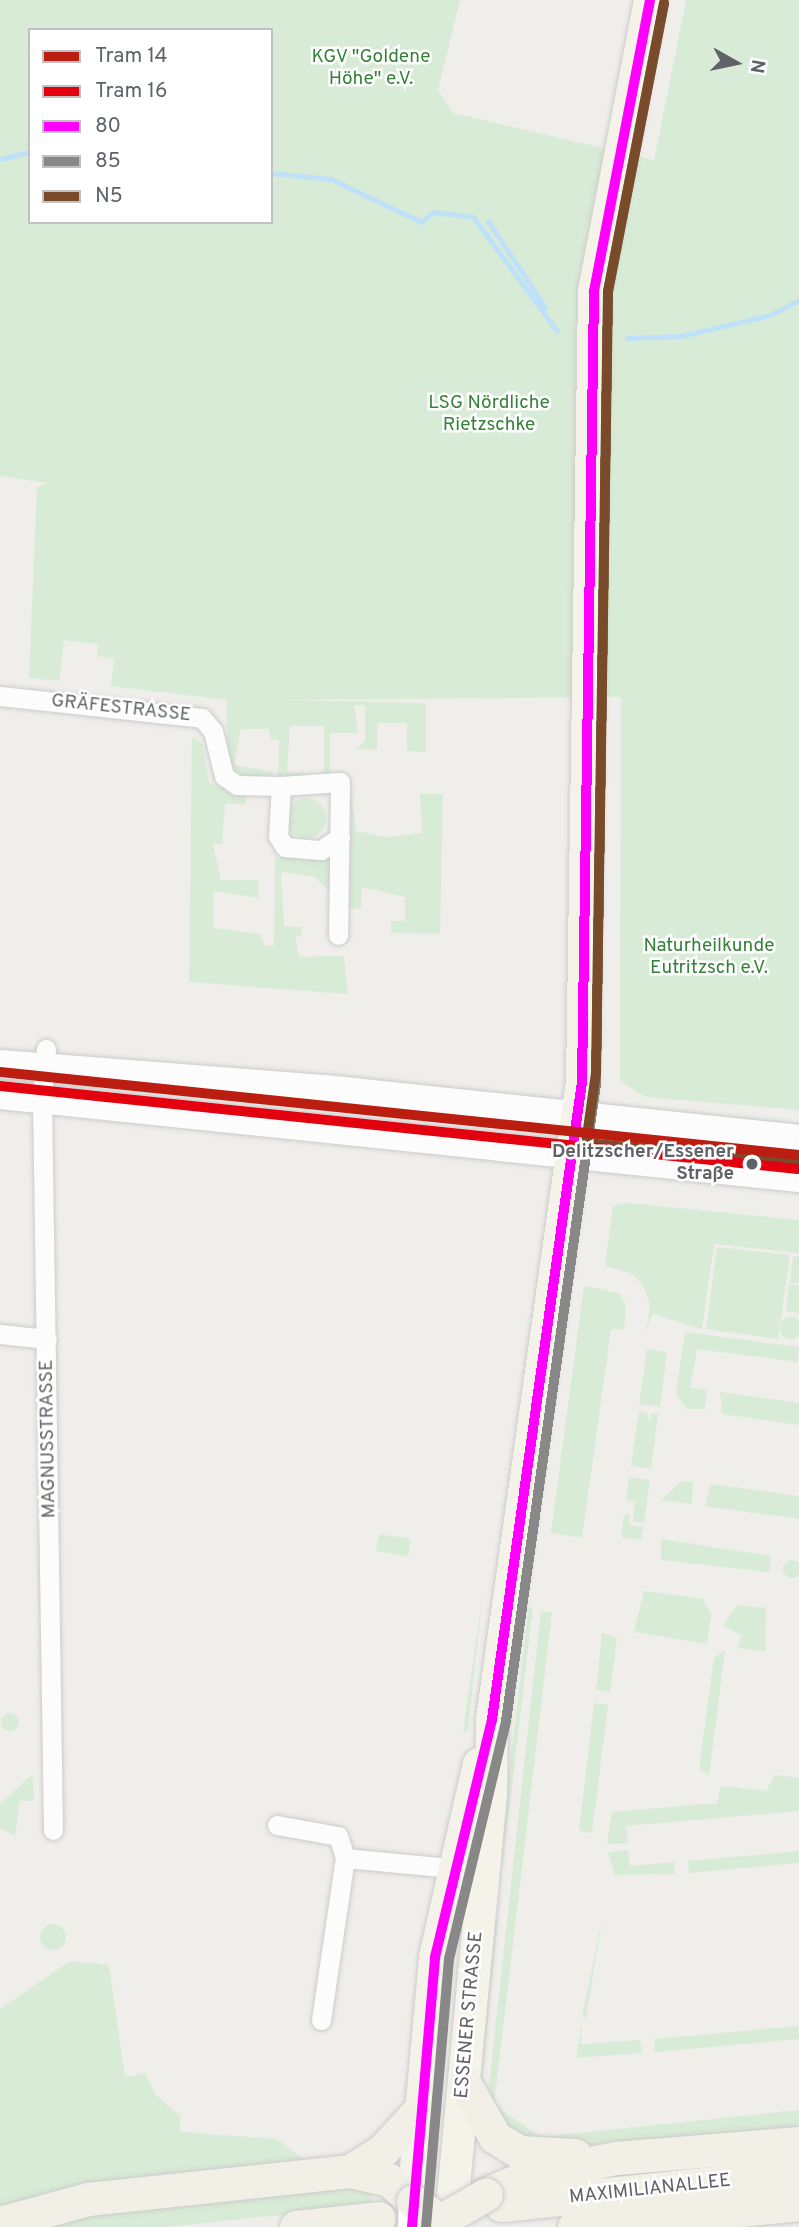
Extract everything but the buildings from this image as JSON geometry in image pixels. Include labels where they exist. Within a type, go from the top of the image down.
[{"type":"highway","points":[[464,2083],[482,2122],[519,2152],[616,2158]]},
{"type":"highway","points":[[350,2171],[382,2151],[418,2112]]},
{"type":"highway","points":[[0,2223],[88,2199],[350,2171],[389,2180],[438,2218],[493,2199],[528,2176],[616,2158],[799,2143]]},
{"type":"highway","name":"MAXIMILIANALLEE","points":[[493,2199],[799,2174]]},
{"type":"highway","name":"MAXIMILIANALLEE","points":[[574,2227],[799,2204]]},
{"type":"highway","points":[[296,2227],[379,2218]]},
{"type":"main road","name":"ESSENER STRASSE","points":[[438,2218],[464,2083],[491,1794],[492,1719],[577,1115],[594,291],[650,0]]},
{"type":"main road","points":[[0,1064],[45,1058],[799,1139]]},
{"type":"main road","points":[[0,1095],[799,1178]]},
{"type":"main road","name":"ESSENER STRASSE","points":[[438,2218],[418,2112],[451,1868],[492,1719]]},
{"type":"street","name":"GRÄFESTRASSE","points":[[0,696],[202,718],[213,731],[224,776],[237,785],[281,786],[340,782],[338,936]]},
{"type":"street","points":[[281,786],[278,835],[285,847],[321,850],[340,837]]},
{"type":"street","name":"MAGNUSSTRASSE","points":[[45,1058],[42,1099],[53,1830]]},
{"type":"street","points":[[0,1334],[47,1339]]},
{"type":"street","points":[[277,1825],[338,1836],[345,1858],[321,2020]]},
{"type":"street","points":[[345,1858],[451,1868]]},
{"type":"green space","name":"LSG Nördliche Rietzschke","points":[[0,0],[460,0],[438,90],[453,113],[654,160],[686,0],[799,0],[799,1110],[646,1097],[620,1081],[621,697],[280,700],[426,703],[426,752],[407,751],[407,723],[378,723],[377,750],[356,749],[365,741],[365,705],[354,705],[358,733],[330,733],[330,772],[351,779],[324,778],[324,726],[290,726],[287,772],[304,773],[304,779],[278,779],[279,740],[271,739],[269,729],[241,729],[234,765],[273,772],[271,779],[243,778],[227,760],[227,700],[111,686],[114,659],[97,656],[98,644],[64,640],[59,681],[29,678],[37,487],[49,483],[0,476]]},
{"type":"green space","points":[[192,736],[202,743],[209,783],[246,796],[246,804],[225,804],[222,844],[213,844],[221,880],[259,880],[258,898],[213,891],[213,928],[261,934],[265,946],[274,946],[275,858],[334,858],[333,894],[315,877],[281,872],[284,926],[302,927],[301,936],[295,937],[299,957],[344,956],[348,994],[189,982]]},
{"type":"green space","points":[[420,794],[443,794],[440,934],[391,933],[391,921],[405,921],[405,897],[362,887],[361,909],[344,908],[345,799],[352,799],[356,831],[385,837],[422,833]]},
{"type":"green space","points":[[306,798],[314,799],[320,804],[325,810],[325,826],[320,832],[314,837],[306,838],[298,837],[292,832],[287,826],[286,818],[287,810],[292,804],[298,799]]},
{"type":"green space","points":[[629,1203],[799,1220],[799,1253],[714,1244],[702,1329],[652,1314],[646,1333],[650,1305],[644,1287],[633,1274],[605,1266],[613,1206]]},
{"type":"green space","points":[[717,1247],[790,1255],[778,1339],[706,1329]]},
{"type":"green space","points":[[793,1256],[799,1257],[799,1283],[790,1282]]},
{"type":"green space","points":[[789,1284],[799,1286],[799,1313],[786,1311]]},
{"type":"green space","points":[[584,1286],[619,1293],[626,1305],[624,1330],[611,1329],[582,1538],[551,1533]]},
{"type":"green space","points":[[795,1317],[799,1320],[799,1336],[787,1339],[783,1336],[780,1324],[783,1320]]},
{"type":"green space","points":[[685,1332],[799,1347],[798,1362],[697,1349],[690,1387],[707,1390],[705,1409],[687,1409],[676,1394]]},
{"type":"green space","points":[[647,1349],[667,1352],[660,1407],[639,1404]]},
{"type":"green space","points":[[720,1392],[799,1403],[799,1425],[722,1414]]},
{"type":"green space","points":[[639,1411],[647,1412],[650,1423],[652,1413],[658,1414],[651,1469],[631,1466]]},
{"type":"green space","points":[[629,1477],[650,1480],[644,1523],[633,1521],[635,1502],[626,1500]]},
{"type":"green space","points":[[681,1481],[693,1482],[692,1504],[661,1500]]},
{"type":"green space","points":[[711,1484],[799,1496],[799,1519],[705,1506]]},
{"type":"green space","points":[[624,1514],[630,1514],[629,1525],[643,1527],[641,1540],[621,1537]]},
{"type":"green space","points":[[379,1534],[411,1539],[408,1556],[376,1551]]},
{"type":"green space","points":[[661,1539],[771,1556],[769,1572],[661,1560]]},
{"type":"green space","points":[[785,1562],[799,1562],[799,1576],[785,1576]]},
{"type":"green space","points":[[644,1591],[703,1599],[711,1614],[707,1644],[634,1632]]},
{"type":"green space","points":[[483,1592],[468,1730],[463,1732]]},
{"type":"green space","points":[[737,1605],[766,1608],[765,1651],[737,1648],[742,1636],[723,1625]]},
{"type":"green space","points":[[529,1607],[533,1607],[503,1863],[498,1863]]},
{"type":"green space","points":[[541,1611],[552,1612],[494,2105],[541,2137],[799,2110],[799,2127],[546,2150],[486,2113]]},
{"type":"green space","points":[[602,1633],[617,1638],[610,1692],[596,1690]]},
{"type":"green space","points":[[725,1650],[709,1776],[699,1769],[714,1658]]},
{"type":"green space","points":[[594,1703],[608,1705],[592,1833],[579,1831]]},
{"type":"green space","points":[[10,1713],[18,1718],[19,1722],[14,1730],[10,1731],[2,1726],[1,1722],[6,1714]]},
{"type":"green space","points":[[33,1774],[34,1801],[20,1801],[15,1836],[0,1828],[0,1804]]},
{"type":"green space","points":[[775,1775],[799,1778],[799,1811],[626,1826],[628,1843],[607,1844],[612,1812],[717,1803],[721,1786],[766,1791]]},
{"type":"green space","points":[[628,1850],[630,1866],[674,1862],[675,1874],[615,1875],[608,1852]]},
{"type":"green space","points":[[799,1851],[799,1863],[689,1873],[688,1861]]},
{"type":"green space","points":[[603,1915],[586,2018],[582,2017]]},
{"type":"green space","points":[[493,1920],[498,1920],[480,2098],[477,2079]]},
{"type":"green space","points":[[53,1924],[62,1928],[66,1937],[62,1946],[53,1950],[44,1946],[40,1937],[44,1928]]},
{"type":"green space","points":[[70,1961],[109,1965],[125,2077],[145,2073],[156,2095],[180,2116],[180,2132],[277,2139],[311,2165],[0,2214],[0,2009]]},
{"type":"green space","points":[[582,2022],[581,2044],[640,2040],[642,2053],[576,2058]]},
{"type":"green space","points":[[798,2026],[799,2039],[655,2052],[654,2039]]},
{"type":"green space","points":[[367,2184],[374,2205],[167,2227],[51,2227],[107,2210]]},
{"type":"waterway","points":[[0,159],[28,152]]},
{"type":"waterway","points":[[273,173],[331,179],[421,222],[434,212],[473,217],[557,331]]},
{"type":"waterway","points":[[488,221],[545,307]]},
{"type":"waterway","points":[[627,338],[681,336],[770,315],[799,300]]},
{"type":"tram line","name":"14","points":[[0,1072],[799,1155]]},
{"type":"tram line","name":"16","points":[[0,1086],[798,1169]]},
{"type":"transit line","name":"80","points":[[412,2227],[435,1957],[492,1719],[582,1082],[594,291],[650,0]]},
{"type":"transit line","name":"85","points":[[426,2227],[449,1959],[506,1721],[596,1084],[608,292],[664,3]]},
{"type":"transit line","name":"N5","points":[[664,3],[608,292],[596,1073],[586,1143],[799,1164]]},
{"type":"place","name":"Delitzscher/Essener Straße","points":[[752,1164]]},
{"type":"park label","name":"KGV \"Goldene Höhe\" e.V.","points":[[371,69]]},
{"type":"park label","name":"Naturheilkunde Eutritzsch e.V.","points":[[709,958]]}]
